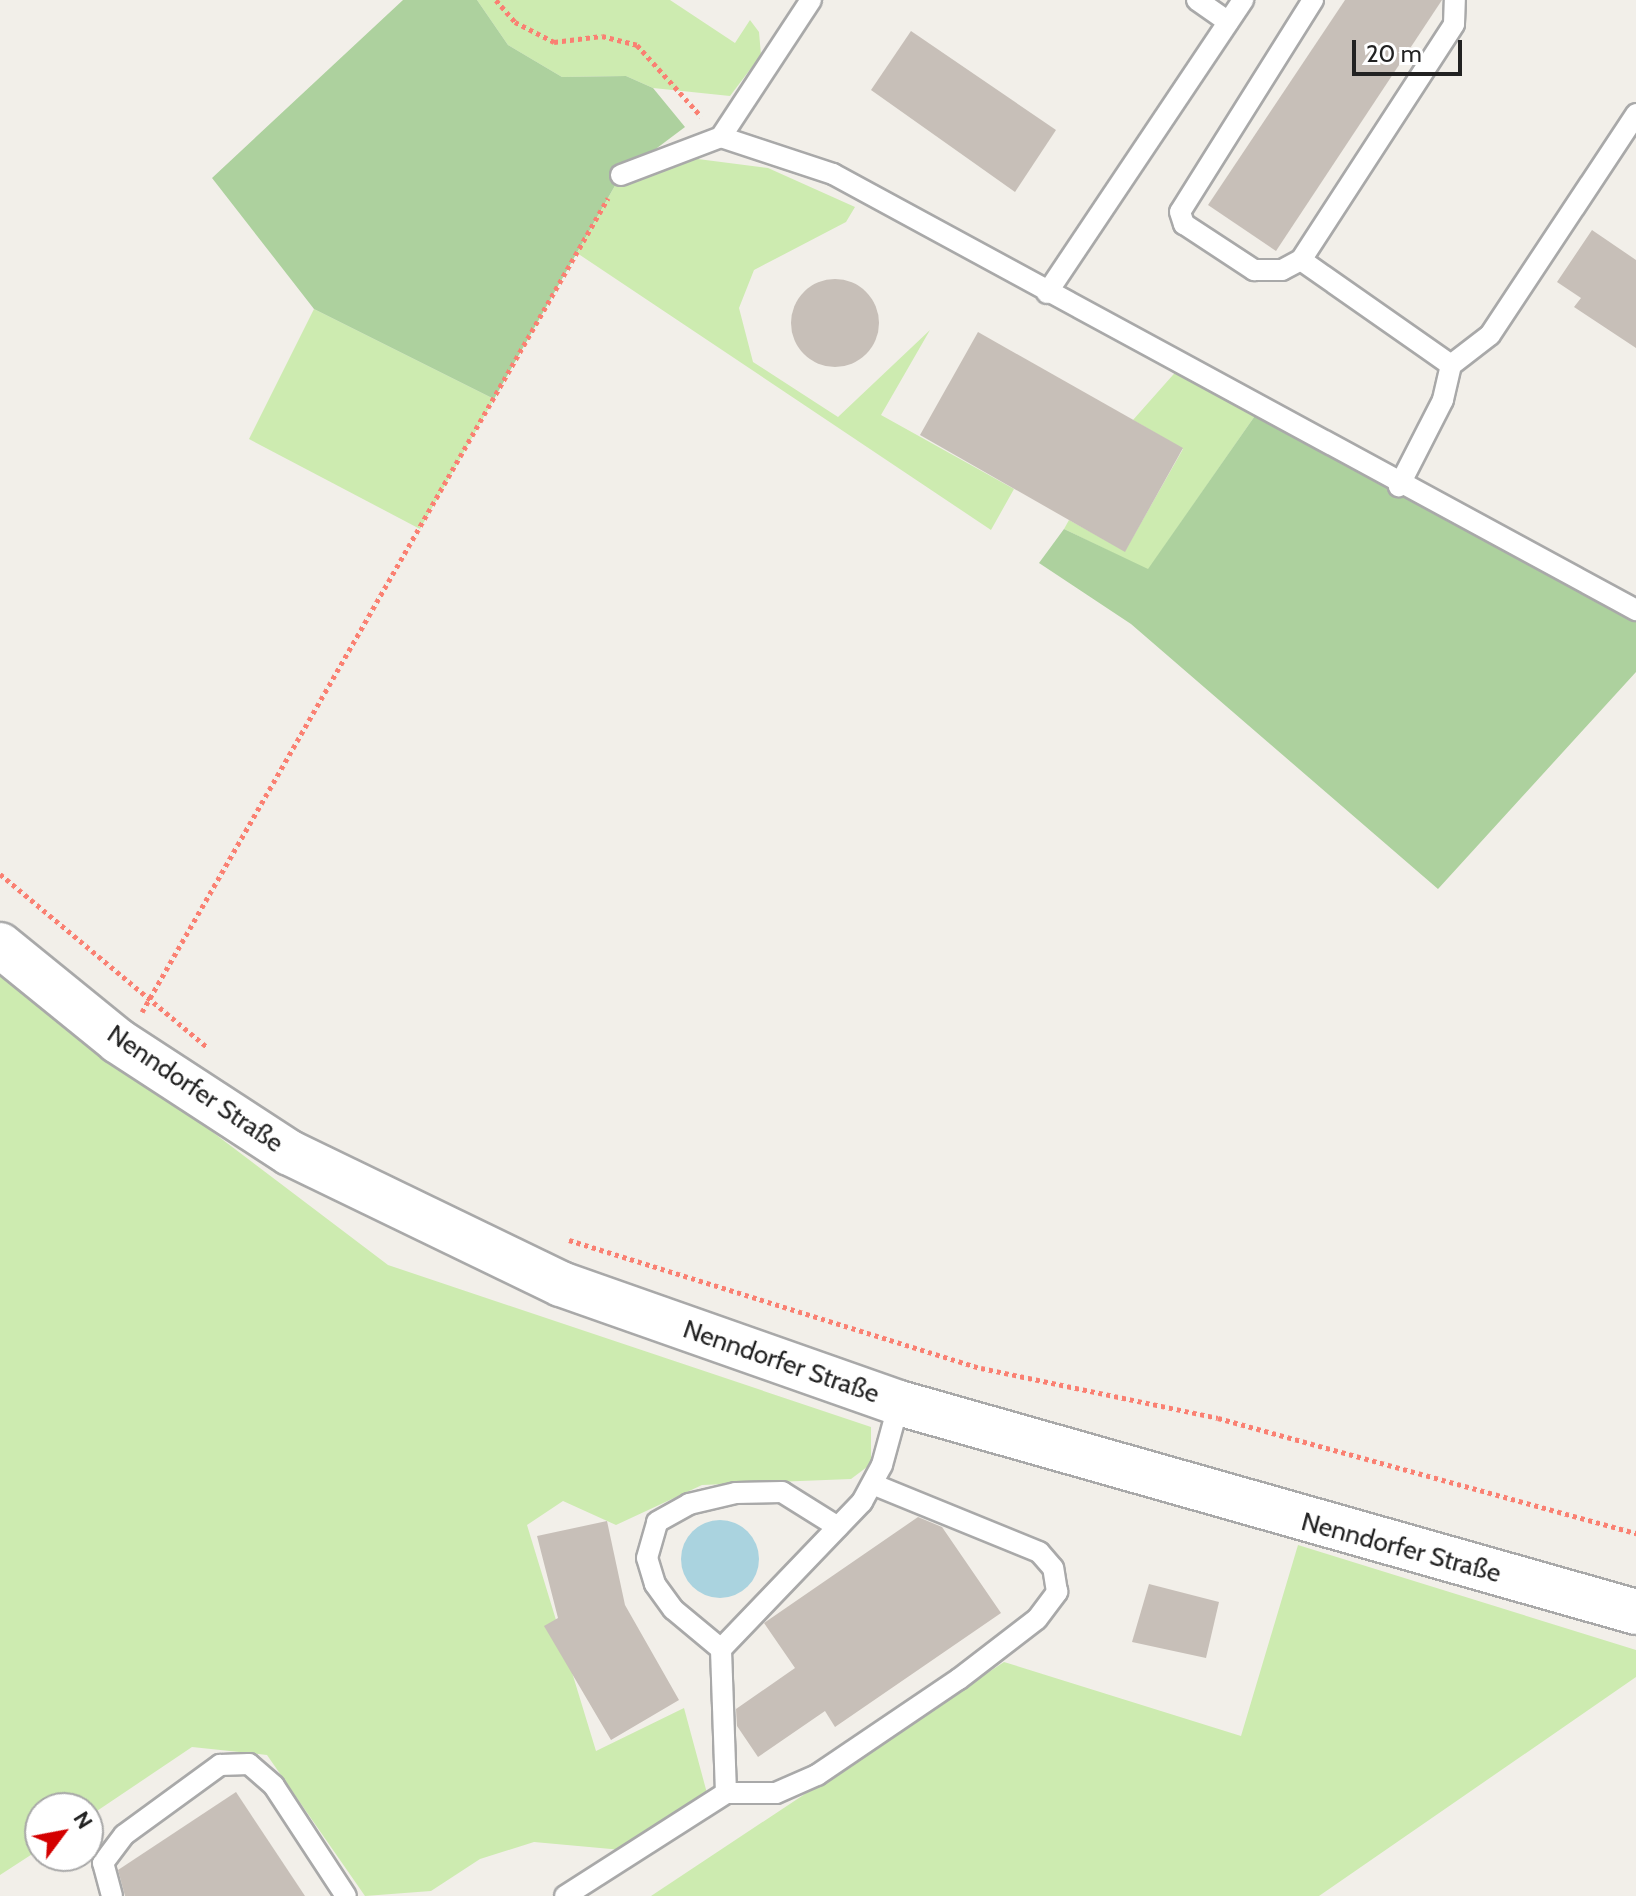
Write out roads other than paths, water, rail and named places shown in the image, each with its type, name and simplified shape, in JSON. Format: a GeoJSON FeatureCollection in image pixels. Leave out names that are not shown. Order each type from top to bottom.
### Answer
{"type":"FeatureCollection","features":[{"type":"Feature","properties":{"kind":"street","name":"Nenndorfer Straße"},"geometry":{"type":"LineString","coordinates":[[0,945],[118,1041],[290,1153],[561,1284],[899,1403],[1636,1612]]}},
{"type":"Feature","properties":{"kind":"lane"},"geometry":{"type":"LineString","coordinates":[[621,175],[721,137],[811,0]]}},
{"type":"Feature","properties":{"kind":"lane"},"geometry":{"type":"LineString","coordinates":[[1197,0],[1228,22]]}},
{"type":"Feature","properties":{"kind":"lane"},"geometry":{"type":"LineString","coordinates":[[1047,293],[1243,0]]}},
{"type":"Feature","properties":{"kind":"lane"},"geometry":{"type":"LineString","coordinates":[[1313,0],[1180,212],[1184,224],[1254,270],[1282,270],[1301,260],[1454,24],[1455,0]]}},
{"type":"Feature","properties":{"kind":"lane"},"geometry":{"type":"LineString","coordinates":[[1399,486],[1443,400],[1451,365],[1490,335],[1636,114]]}},
{"type":"Feature","properties":{"kind":"lane"},"geometry":{"type":"LineString","coordinates":[[721,137],[833,174],[1399,486],[1636,610]]}},
{"type":"Feature","properties":{"kind":"lane"},"geometry":{"type":"LineString","coordinates":[[1301,260],[1451,365]]}},
{"type":"Feature","properties":{"kind":"lane"},"geometry":{"type":"LineString","coordinates":[[726,1793],[721,1649],[838,1527],[872,1484],[899,1403]]}},
{"type":"Feature","properties":{"kind":"lane"},"geometry":{"type":"LineString","coordinates":[[565,1896],[726,1793],[776,1793],[817,1775],[959,1679],[1037,1619],[1057,1592],[1053,1568],[1039,1552],[872,1484]]}},
{"type":"Feature","properties":{"kind":"lane"},"geometry":{"type":"LineString","coordinates":[[721,1649],[673,1609],[655,1584],[647,1558],[657,1522],[689,1504],[736,1493],[782,1492],[838,1527]]}},
{"type":"Feature","properties":{"kind":"lane"},"geometry":{"type":"LineString","coordinates":[[112,1896],[103,1863],[124,1835],[220,1765],[249,1764],[274,1786],[346,1896]]}},
{"type":"Feature","properties":{"kind":"water"},"geometry":{"type":"Polygon","coordinates":[[[712,1520],[728,1520],[742,1526],[753,1537],[759,1559],[753,1581],[742,1592],[728,1598],[712,1598],[698,1592],[687,1581],[681,1567],[681,1551],[687,1537],[698,1526],[712,1520]]]}}]}
